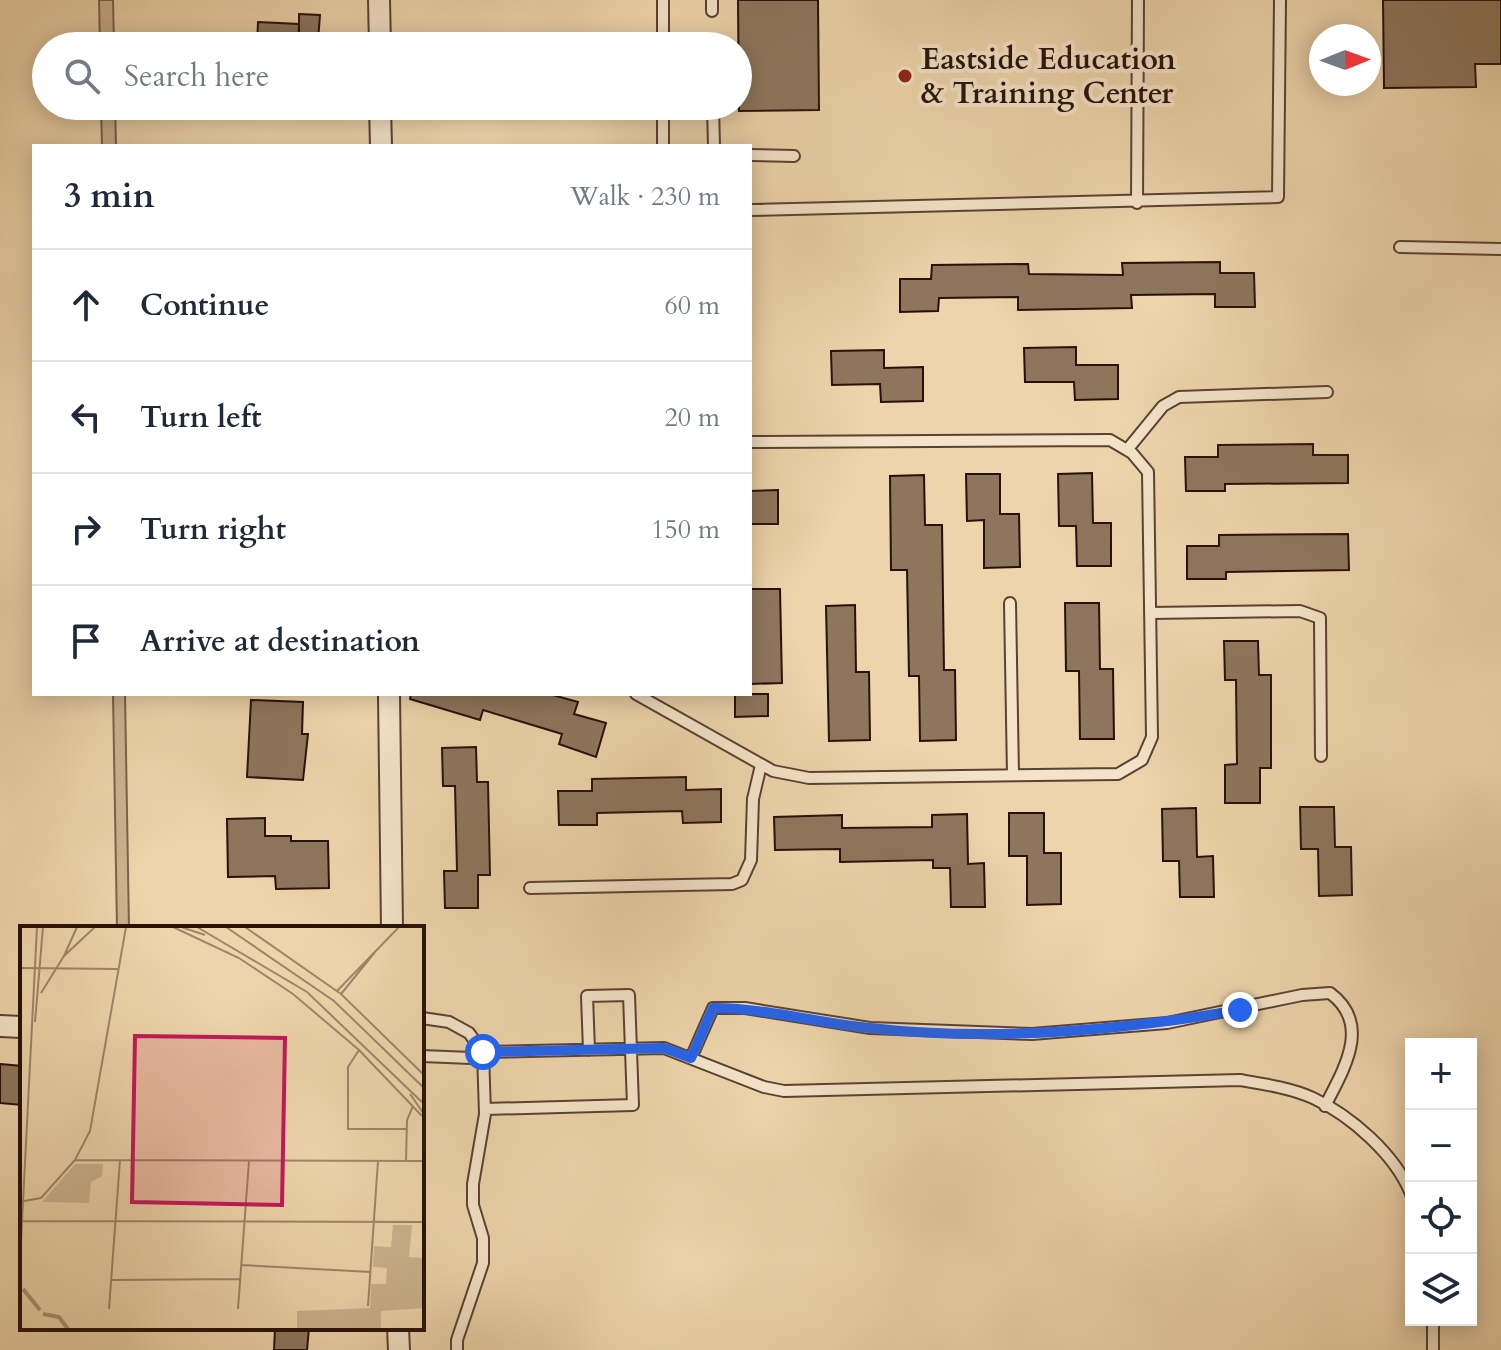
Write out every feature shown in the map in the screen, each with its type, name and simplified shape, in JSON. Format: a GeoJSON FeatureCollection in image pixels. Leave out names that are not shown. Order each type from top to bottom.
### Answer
{"type":"FeatureCollection","features":[{"type":"Feature","properties":{"kind":"street"},"geometry":{"type":"LineString","coordinates":[[379,0],[380,32]]}},
{"type":"Feature","properties":{"kind":"street"},"geometry":{"type":"LineString","coordinates":[[380,120],[381,144]]}},
{"type":"Feature","properties":{"kind":"street"},"geometry":{"type":"LineString","coordinates":[[389,696],[392,926]]}},
{"type":"Feature","properties":{"kind":"street"},"geometry":{"type":"LineString","coordinates":[[0,1026],[20,1027]]}},
{"type":"Feature","properties":{"kind":"street"},"geometry":{"type":"LineString","coordinates":[[398,1330],[399,1350]]}},
{"type":"Feature","properties":{"kind":"lane"},"geometry":{"type":"LineString","coordinates":[[663,0],[663,32]]}},
{"type":"Feature","properties":{"kind":"lane"},"geometry":{"type":"LineString","coordinates":[[1137,203],[1138,0]]}},
{"type":"Feature","properties":{"kind":"lane"},"geometry":{"type":"LineString","coordinates":[[752,210],[1137,203],[1278,197],[1280,0]]}},
{"type":"Feature","properties":{"kind":"lane"},"geometry":{"type":"LineString","coordinates":[[663,120],[663,144]]}},
{"type":"Feature","properties":{"kind":"lane"},"geometry":{"type":"LineString","coordinates":[[713,120],[714,144]]}},
{"type":"Feature","properties":{"kind":"lane"},"geometry":{"type":"LineString","coordinates":[[752,155],[794,156]]}},
{"type":"Feature","properties":{"kind":"lane"},"geometry":{"type":"LineString","coordinates":[[1400,247],[1501,249]]}},
{"type":"Feature","properties":{"kind":"lane"},"geometry":{"type":"LineString","coordinates":[[1127,450],[1163,406],[1179,397],[1327,392]]}},
{"type":"Feature","properties":{"kind":"lane"},"geometry":{"type":"LineString","coordinates":[[651,698],[761,765],[773,771],[809,778],[1118,774],[1142,760],[1152,737],[1148,472],[1127,450],[1110,440],[752,442]]}},
{"type":"Feature","properties":{"kind":"lane"},"geometry":{"type":"LineString","coordinates":[[1010,603],[1013,775]]}},
{"type":"Feature","properties":{"kind":"lane"},"geometry":{"type":"LineString","coordinates":[[1150,613],[1300,611],[1320,618],[1321,756]]}},
{"type":"Feature","properties":{"kind":"lane"},"geometry":{"type":"LineString","coordinates":[[530,888],[732,884],[742,880],[751,860],[753,799],[761,765]]}},
{"type":"Feature","properties":{"kind":"lane"},"geometry":{"type":"LineString","coordinates":[[691,1058],[713,1008],[745,1008],[870,1028],[1032,1034],[1167,1023],[1302,995],[1330,993],[1346,1005],[1353,1029],[1347,1061],[1325,1106]]}},
{"type":"Feature","properties":{"kind":"lane"},"geometry":{"type":"LineString","coordinates":[[485,1109],[633,1105],[629,995],[587,996],[589,1050]]}},
{"type":"Feature","properties":{"kind":"lane"},"geometry":{"type":"LineString","coordinates":[[424,1018],[449,1022],[469,1033],[483,1052],[485,1109],[473,1184],[473,1205],[483,1238],[483,1263],[457,1340],[457,1350]]}},
{"type":"Feature","properties":{"kind":"lane"},"geometry":{"type":"LineString","coordinates":[[424,1056],[471,1058],[483,1052],[664,1048],[784,1091],[1240,1080],[1278,1087],[1325,1106],[1353,1123],[1385,1155],[1405,1185]]}},
{"type":"Feature","properties":{"kind":"lane"},"geometry":{"type":"LineString","coordinates":[[1433,1326],[1433,1350]]}},
{"type":"Feature","properties":{"kind":"shaded area"},"geometry":{"type":"Polygon","coordinates":[[[99,0],[113,0],[114,32],[100,32],[99,0]]]}},
{"type":"Feature","properties":{"kind":"shaded area"},"geometry":{"type":"Polygon","coordinates":[[[101,120],[115,120],[116,144],[102,144],[101,120]]]}},
{"type":"Feature","properties":{"kind":"shaded area"},"geometry":{"type":"Polygon","coordinates":[[[113,696],[125,696],[129,926],[117,926],[113,696]]]}},
{"type":"Feature","properties":{"kind":"building"},"geometry":{"type":"Polygon","coordinates":[[[738,0],[818,0],[819,110],[752,111],[752,32],[738,32],[738,0]]]}},
{"type":"Feature","properties":{"kind":"building"},"geometry":{"type":"Polygon","coordinates":[[[1383,0],[1501,0],[1501,64],[1475,64],[1476,87],[1384,88],[1383,0]]]}},
{"type":"Feature","properties":{"kind":"building"},"geometry":{"type":"Polygon","coordinates":[[[299,14],[320,15],[319,32],[299,32],[299,14]]]}},
{"type":"Feature","properties":{"kind":"building"},"geometry":{"type":"Polygon","coordinates":[[[258,22],[299,24],[299,32],[258,32],[258,22]]]}},
{"type":"Feature","properties":{"kind":"building"},"geometry":{"type":"Polygon","coordinates":[[[1220,262],[1220,273],[1254,273],[1255,307],[1215,307],[1215,294],[1131,295],[1132,308],[1018,310],[1018,297],[939,298],[938,311],[900,312],[900,279],[931,279],[932,265],[1028,264],[1029,274],[1123,275],[1122,263],[1220,262]]]}},
{"type":"Feature","properties":{"kind":"building"},"geometry":{"type":"Polygon","coordinates":[[[1076,347],[1076,365],[1118,365],[1118,399],[1075,400],[1074,382],[1025,382],[1024,348],[1076,347]]]}},
{"type":"Feature","properties":{"kind":"building"},"geometry":{"type":"Polygon","coordinates":[[[884,350],[884,368],[923,367],[923,401],[881,402],[880,384],[832,385],[831,351],[884,350]]]}},
{"type":"Feature","properties":{"kind":"building"},"geometry":{"type":"Polygon","coordinates":[[[1313,444],[1313,455],[1348,455],[1348,483],[1225,484],[1225,491],[1186,491],[1185,457],[1218,457],[1218,445],[1313,444]]]}},
{"type":"Feature","properties":{"kind":"building"},"geometry":{"type":"Polygon","coordinates":[[[1092,473],[1093,523],[1111,523],[1111,566],[1077,566],[1076,526],[1059,526],[1058,474],[1092,473]]]}},
{"type":"Feature","properties":{"kind":"building"},"geometry":{"type":"Polygon","coordinates":[[[966,474],[1000,474],[1000,514],[1019,514],[1020,567],[984,568],[984,520],[967,521],[966,474]]]}},
{"type":"Feature","properties":{"kind":"building"},"geometry":{"type":"Polygon","coordinates":[[[924,475],[925,525],[942,525],[944,670],[955,670],[956,740],[920,741],[919,676],[909,676],[907,570],[891,570],[890,476],[924,475]]]}},
{"type":"Feature","properties":{"kind":"building"},"geometry":{"type":"Polygon","coordinates":[[[778,490],[778,524],[752,524],[752,491],[778,490]]]}},
{"type":"Feature","properties":{"kind":"building"},"geometry":{"type":"Polygon","coordinates":[[[1348,534],[1349,570],[1226,572],[1226,579],[1187,579],[1187,546],[1219,546],[1219,535],[1348,534]]]}},
{"type":"Feature","properties":{"kind":"building"},"geometry":{"type":"Polygon","coordinates":[[[752,589],[780,589],[782,683],[752,684],[752,589]]]}},
{"type":"Feature","properties":{"kind":"building"},"geometry":{"type":"Polygon","coordinates":[[[1065,603],[1099,603],[1100,669],[1113,669],[1114,739],[1080,739],[1079,671],[1066,671],[1065,603]]]}},
{"type":"Feature","properties":{"kind":"building"},"geometry":{"type":"Polygon","coordinates":[[[855,605],[856,672],[869,672],[870,740],[829,741],[826,606],[855,605]]]}},
{"type":"Feature","properties":{"kind":"building"},"geometry":{"type":"Polygon","coordinates":[[[1224,641],[1258,641],[1259,675],[1271,675],[1271,768],[1260,768],[1260,803],[1225,803],[1225,765],[1237,764],[1236,680],[1225,680],[1224,641]]]}},
{"type":"Feature","properties":{"kind":"building"},"geometry":{"type":"Polygon","coordinates":[[[768,694],[768,716],[735,717],[735,696],[768,694]]]}},
{"type":"Feature","properties":{"kind":"building"},"geometry":{"type":"Polygon","coordinates":[[[411,696],[556,696],[578,702],[574,714],[606,723],[596,757],[559,744],[562,734],[483,710],[480,720],[410,699],[411,696]]]}},
{"type":"Feature","properties":{"kind":"building"},"geometry":{"type":"Polygon","coordinates":[[[251,700],[303,702],[302,734],[308,734],[303,780],[247,777],[251,700]]]}},
{"type":"Feature","properties":{"kind":"building"},"geometry":{"type":"Polygon","coordinates":[[[476,747],[477,782],[488,782],[490,875],[478,875],[478,908],[445,908],[444,871],[457,871],[455,786],[443,786],[442,748],[476,747]]]}},
{"type":"Feature","properties":{"kind":"building"},"geometry":{"type":"Polygon","coordinates":[[[686,777],[686,790],[721,789],[721,822],[683,823],[682,811],[597,813],[597,825],[559,825],[558,791],[592,791],[592,779],[686,777]]]}},
{"type":"Feature","properties":{"kind":"building"},"geometry":{"type":"Polygon","coordinates":[[[1300,807],[1334,807],[1335,847],[1351,847],[1352,895],[1319,896],[1318,849],[1301,849],[1300,807]]]}},
{"type":"Feature","properties":{"kind":"building"},"geometry":{"type":"Polygon","coordinates":[[[1196,808],[1197,857],[1213,856],[1214,897],[1180,897],[1179,861],[1163,861],[1162,809],[1196,808]]]}},
{"type":"Feature","properties":{"kind":"building"},"geometry":{"type":"Polygon","coordinates":[[[1009,813],[1044,813],[1044,853],[1061,853],[1061,904],[1027,905],[1027,856],[1009,856],[1009,813]]]}},
{"type":"Feature","properties":{"kind":"building"},"geometry":{"type":"Polygon","coordinates":[[[967,814],[968,864],[984,863],[985,907],[951,907],[950,868],[933,868],[933,860],[840,862],[840,849],[775,850],[774,817],[842,815],[842,828],[932,827],[932,815],[967,814]]]}},
{"type":"Feature","properties":{"kind":"building"},"geometry":{"type":"Polygon","coordinates":[[[265,818],[265,836],[291,836],[291,841],[328,841],[329,888],[276,889],[275,876],[228,877],[227,819],[265,818]]]}},
{"type":"Feature","properties":{"kind":"building"},"geometry":{"type":"Polygon","coordinates":[[[0,1064],[20,1066],[20,1105],[0,1103],[0,1064]]]}},
{"type":"Feature","properties":{"kind":"building"},"geometry":{"type":"Polygon","coordinates":[[[275,1330],[309,1330],[307,1350],[274,1350],[275,1330]]]}},
{"type":"Feature","properties":{"kind":"place","name":"Eastside Education & Training Center"},"geometry":{"type":"Point","coordinates":[905,76]}},
{"type":"Feature","properties":{"kind":"route"},"geometry":{"type":"LineString","coordinates":[[483,1052],[664,1048],[691,1058],[713,1008],[745,1008],[870,1028],[1032,1034],[1167,1023],[1240,1010]]}}]}
